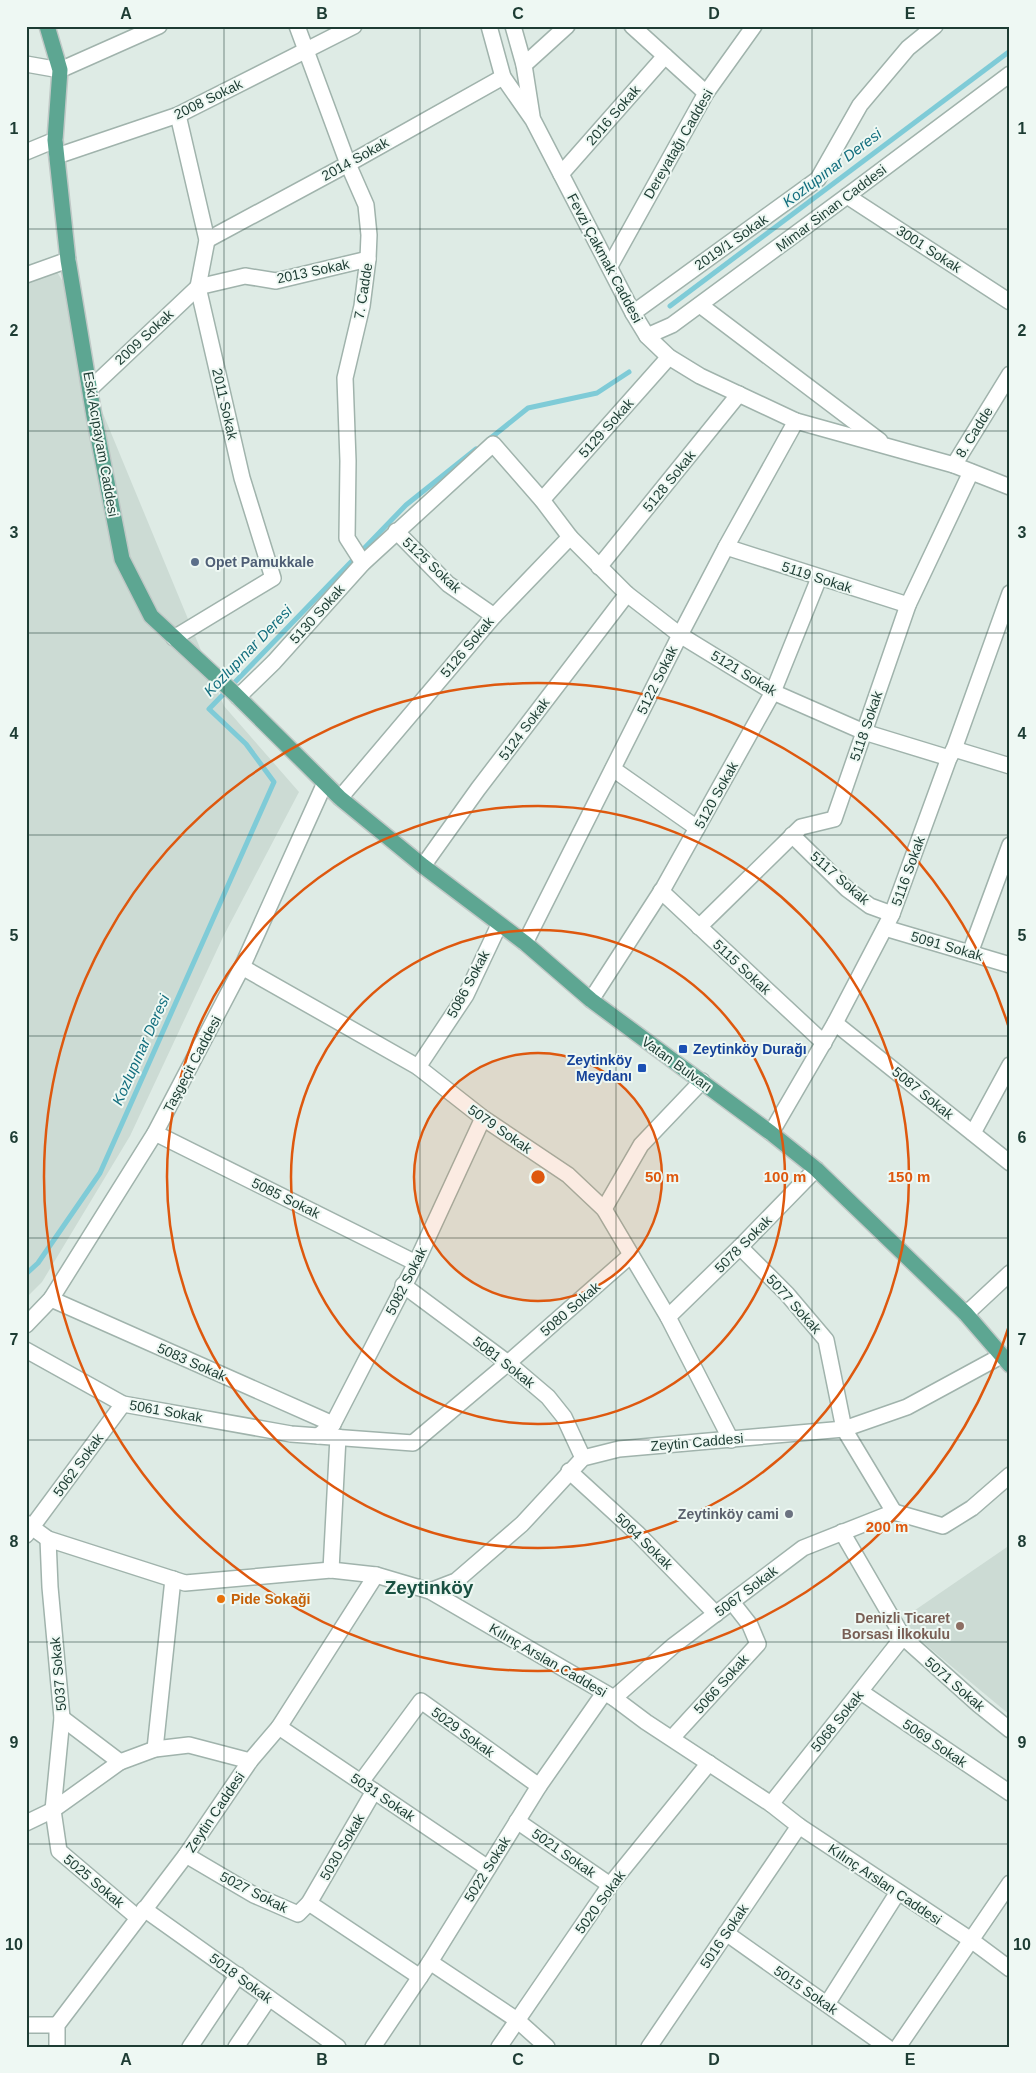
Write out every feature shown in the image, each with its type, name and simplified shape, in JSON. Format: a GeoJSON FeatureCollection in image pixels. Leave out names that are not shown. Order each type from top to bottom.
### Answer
{"type":"FeatureCollection","features":[{"type":"Feature","properties":{"kind":"main road","name":"Eski Acıpayam Caddesi"},"geometry":{"type":"LineString","coordinates":[[47,26],[60,70],[55,140],[68,260],[91,388],[94,416],[122,559],[151,616],[219,679],[324,785]]}},
{"type":"Feature","properties":{"kind":"main road","name":"Vatan Bulvarı"},"geometry":{"type":"LineString","coordinates":[[324,785],[423,866],[525,943],[591,1000],[702,1081],[816,1169],[966,1314],[1005,1361]]}},
{"type":"Feature","properties":{"kind":"street"},"geometry":{"type":"LineString","coordinates":[[26,64],[60,70],[159,26]]}},
{"type":"Feature","properties":{"kind":"street","name":"7. Cadde"},"geometry":{"type":"LineString","coordinates":[[297,26],[348,164],[366,204],[370,235],[362,306],[345,378],[348,461],[347,538],[361,560]]}},
{"type":"Feature","properties":{"kind":"street","name":"2008 Sokak"},"geometry":{"type":"LineString","coordinates":[[57,156],[178,115],[354,26]]}},
{"type":"Feature","properties":{"kind":"street"},"geometry":{"type":"LineString","coordinates":[[489,26],[503,77],[533,120]]}},
{"type":"Feature","properties":{"kind":"street"},"geometry":{"type":"LineString","coordinates":[[513,26],[524,65],[533,120]]}},
{"type":"Feature","properties":{"kind":"street"},"geometry":{"type":"LineString","coordinates":[[524,65],[567,26]]}},
{"type":"Feature","properties":{"kind":"street"},"geometry":{"type":"LineString","coordinates":[[632,26],[706,94]]}},
{"type":"Feature","properties":{"kind":"street","name":"Dereyatağı Caddesi"},"geometry":{"type":"LineString","coordinates":[[610,266],[706,94],[754,26]]}},
{"type":"Feature","properties":{"kind":"street","name":"2019/1 Sokak"},"geometry":{"type":"LineString","coordinates":[[632,313],[818,179],[860,105],[908,48],[935,26]]}},
{"type":"Feature","properties":{"kind":"street","name":"2016 Sokak"},"geometry":{"type":"LineString","coordinates":[[561,174],[665,56]]}},
{"type":"Feature","properties":{"kind":"street","name":"Mimar Sinan Caddesi"},"geometry":{"type":"LineString","coordinates":[[647,336],[672,325],[1010,74]]}},
{"type":"Feature","properties":{"kind":"street","name":"2014 Sokak"},"geometry":{"type":"LineString","coordinates":[[207,240],[503,77]]}},
{"type":"Feature","properties":{"kind":"street","name":"2011 Sokak"},"geometry":{"type":"LineString","coordinates":[[174,638],[272,578],[242,478],[198,287],[207,240],[178,115]]}},
{"type":"Feature","properties":{"kind":"street","name":"Fevzi Çakmak Caddesi"},"geometry":{"type":"LineString","coordinates":[[533,120],[610,266],[632,313],[647,336],[669,357],[700,376],[796,421],[954,465],[1010,486]]}},
{"type":"Feature","properties":{"kind":"street"},"geometry":{"type":"LineString","coordinates":[[26,152],[55,140]]}},
{"type":"Feature","properties":{"kind":"street","name":"3001 Sokak"},"geometry":{"type":"LineString","coordinates":[[848,196],[1010,302]]}},
{"type":"Feature","properties":{"kind":"street","name":"2013 Sokak"},"geometry":{"type":"LineString","coordinates":[[198,287],[245,276],[276,281],[368,259]]}},
{"type":"Feature","properties":{"kind":"street"},"geometry":{"type":"LineString","coordinates":[[26,276],[68,260]]}},
{"type":"Feature","properties":{"kind":"street","name":"2009 Sokak"},"geometry":{"type":"LineString","coordinates":[[91,388],[198,287]]}},
{"type":"Feature","properties":{"kind":"street"},"geometry":{"type":"LineString","coordinates":[[700,304],[888,447]]}},
{"type":"Feature","properties":{"kind":"street","name":"5129 Sokak"},"geometry":{"type":"LineString","coordinates":[[542,500],[669,357]]}},
{"type":"Feature","properties":{"kind":"street","name":"8. Cadde"},"geometry":{"type":"LineString","coordinates":[[954,465],[1010,374]]}},
{"type":"Feature","properties":{"kind":"street","name":"5128 Sokak"},"geometry":{"type":"LineString","coordinates":[[599,567],[739,394]]}},
{"type":"Feature","properties":{"kind":"street","name":"5122 Sokak"},"geometry":{"type":"LineString","coordinates":[[525,943],[726,546],[796,421]]}},
{"type":"Feature","properties":{"kind":"street","name":"5130 Sokak"},"geometry":{"type":"LineString","coordinates":[[236,696],[274,662],[361,560],[493,444],[542,500]]}},
{"type":"Feature","properties":{"kind":"street","name":"5118 Sokak"},"geometry":{"type":"LineString","coordinates":[[699,927],[801,826],[834,819],[908,605],[971,472]]}},
{"type":"Feature","properties":{"kind":"street"},"geometry":{"type":"LineString","coordinates":[[542,500],[570,537]]}},
{"type":"Feature","properties":{"kind":"street","name":"5125 Sokak"},"geometry":{"type":"LineString","coordinates":[[396,531],[448,584],[494,616]]}},
{"type":"Feature","properties":{"kind":"street","name":"5121 Sokak"},"geometry":{"type":"LineString","coordinates":[[570,537],[627,594],[680,635],[774,692],[864,732],[1010,766]]}},
{"type":"Feature","properties":{"kind":"street","name":"5126 Sokak"},"geometry":{"type":"LineString","coordinates":[[340,798],[494,616],[570,537]]}},
{"type":"Feature","properties":{"kind":"street","name":"5119 Sokak"},"geometry":{"type":"LineString","coordinates":[[726,546],[819,578],[908,605]]}},
{"type":"Feature","properties":{"kind":"street","name":"5120 Sokak"},"geometry":{"type":"LineString","coordinates":[[591,1000],[661,892],[774,692],[819,578]]}},
{"type":"Feature","properties":{"kind":"street","name":"5116 Sokak"},"geometry":{"type":"LineString","coordinates":[[771,1133],[836,1023],[892,914],[1010,593]]}},
{"type":"Feature","properties":{"kind":"street","name":"5124 Sokak"},"geometry":{"type":"LineString","coordinates":[[423,866],[478,789],[627,594]]}},
{"type":"Feature","properties":{"kind":"street"},"geometry":{"type":"LineString","coordinates":[[613,769],[697,828]]}},
{"type":"Feature","properties":{"kind":"street","name":"Taşgeçit Caddesi"},"geometry":{"type":"LineString","coordinates":[[26,1325],[51,1299],[155,1134],[242,967],[324,785]]}},
{"type":"Feature","properties":{"kind":"street","name":"5117 Sokak"},"geometry":{"type":"LineString","coordinates":[[792,835],[847,889],[870,906],[892,914]]}},
{"type":"Feature","properties":{"kind":"street"},"geometry":{"type":"LineString","coordinates":[[970,953],[1010,845]]}},
{"type":"Feature","properties":{"kind":"street","name":"5115 Sokak"},"geometry":{"type":"LineString","coordinates":[[661,892],[824,1043]]}},
{"type":"Feature","properties":{"kind":"street","name":"5086 Sokak"},"geometry":{"type":"LineString","coordinates":[[418,1067],[466,995],[499,924]]}},
{"type":"Feature","properties":{"kind":"street","name":"5091 Sokak"},"geometry":{"type":"LineString","coordinates":[[885,928],[1010,965]]}},
{"type":"Feature","properties":{"kind":"street","name":"5079 Sokak"},"geometry":{"type":"LineString","coordinates":[[242,967],[418,1067],[483,1118],[568,1175],[604,1209],[668,1317],[731,1440]]}},
{"type":"Feature","properties":{"kind":"street","name":"5087 Sokak"},"geometry":{"type":"LineString","coordinates":[[836,1023],[1010,1163]]}},
{"type":"Feature","properties":{"kind":"street"},"geometry":{"type":"LineString","coordinates":[[973,1133],[1010,1065]]}},
{"type":"Feature","properties":{"kind":"street"},"geometry":{"type":"LineString","coordinates":[[604,1209],[641,1145],[702,1081]]}},
{"type":"Feature","properties":{"kind":"street","name":"5082 Sokak"},"geometry":{"type":"LineString","coordinates":[[318,1436],[336,1431],[483,1118]]}},
{"type":"Feature","properties":{"kind":"street","name":"5085 Sokak"},"geometry":{"type":"LineString","coordinates":[[155,1134],[416,1263]]}},
{"type":"Feature","properties":{"kind":"street","name":"5078 Sokak"},"geometry":{"type":"LineString","coordinates":[[668,1317],[816,1169]]}},
{"type":"Feature","properties":{"kind":"street","name":"5077 Sokak"},"geometry":{"type":"LineString","coordinates":[[740,1247],[787,1294],[826,1340],[844,1429],[894,1512]]}},
{"type":"Feature","properties":{"kind":"street","name":"5080 Sokak"},"geometry":{"type":"LineString","coordinates":[[508,1363],[632,1255]]}},
{"type":"Feature","properties":{"kind":"street"},"geometry":{"type":"LineString","coordinates":[[966,1314],[1010,1272]]}},
{"type":"Feature","properties":{"kind":"street","name":"5081 Sokak"},"geometry":{"type":"LineString","coordinates":[[403,1285],[508,1363],[548,1397],[564,1417],[583,1458]]}},
{"type":"Feature","properties":{"kind":"street","name":"5083 Sokak"},"geometry":{"type":"LineString","coordinates":[[51,1299],[336,1431]]}},
{"type":"Feature","properties":{"kind":"street","name":"5061 Sokak"},"geometry":{"type":"LineString","coordinates":[[26,1350],[123,1404],[291,1434],[318,1436]]}},
{"type":"Feature","properties":{"kind":"street","name":"Zeytin Caddesi"},"geometry":{"type":"LineString","coordinates":[[430,1591],[456,1581],[522,1524],[583,1458],[619,1449],[844,1429],[907,1407],[1005,1361]]}},
{"type":"Feature","properties":{"kind":"street"},"geometry":{"type":"LineString","coordinates":[[331,1570],[336,1431],[413,1442],[508,1363]]}},
{"type":"Feature","properties":{"kind":"street","name":"5062 Sokak"},"geometry":{"type":"LineString","coordinates":[[29,1528],[123,1404]]}},
{"type":"Feature","properties":{"kind":"street","name":"5064 Sokak"},"geometry":{"type":"LineString","coordinates":[[569,1471],[638,1534],[716,1614]]}},
{"type":"Feature","properties":{"kind":"street"},"geometry":{"type":"LineString","coordinates":[[894,1512],[943,1526],[972,1508],[1010,1475]]}},
{"type":"Feature","properties":{"kind":"street","name":"5067 Sokak"},"geometry":{"type":"LineString","coordinates":[[609,1695],[803,1548],[894,1512]]}},
{"type":"Feature","properties":{"kind":"street","name":"Kılınç Arslan Caddesi"},"geometry":{"type":"LineString","coordinates":[[29,1528],[48,1539],[185,1583],[331,1570],[376,1575],[430,1591],[609,1695],[1010,1969]]}},
{"type":"Feature","properties":{"kind":"street","name":"5071 Sokak"},"geometry":{"type":"LineString","coordinates":[[842,1532],[902,1637],[1010,1730]]}},
{"type":"Feature","properties":{"kind":"street","name":"5037 Sokak"},"geometry":{"type":"LineString","coordinates":[[48,1539],[50,1587],[62,1718],[53,1810]]}},
{"type":"Feature","properties":{"kind":"street","name":"Zeytin Caddesi"},"geometry":{"type":"LineString","coordinates":[[57,2024],[186,1854],[250,1760],[279,1727],[376,1575]]}},
{"type":"Feature","properties":{"kind":"street"},"geometry":{"type":"LineString","coordinates":[[155,1749],[173,1579]]}},
{"type":"Feature","properties":{"kind":"street","name":"5066 Sokak"},"geometry":{"type":"LineString","coordinates":[[672,1738],[758,1644],[750,1625],[732,1602]]}},
{"type":"Feature","properties":{"kind":"street","name":"5068 Sokak"},"geometry":{"type":"LineString","coordinates":[[771,1804],[861,1692],[902,1637]]}},
{"type":"Feature","properties":{"kind":"street","name":"5069 Sokak"},"geometry":{"type":"LineString","coordinates":[[861,1692],[1010,1793]]}},
{"type":"Feature","properties":{"kind":"street","name":"5022 Sokak"},"geometry":{"type":"LineString","coordinates":[[373,2047],[430,1962],[539,1786],[609,1695]]}},
{"type":"Feature","properties":{"kind":"street","name":"5029 Sokak"},"geometry":{"type":"LineString","coordinates":[[361,1782],[421,1701],[539,1786]]}},
{"type":"Feature","properties":{"kind":"street"},"geometry":{"type":"LineString","coordinates":[[62,1718],[120,1762]]}},
{"type":"Feature","properties":{"kind":"street","name":"5031 Sokak"},"geometry":{"type":"LineString","coordinates":[[279,1727],[488,1868]]}},
{"type":"Feature","properties":{"kind":"street"},"geometry":{"type":"LineString","coordinates":[[26,1823],[53,1810],[120,1762],[155,1749],[189,1744],[250,1760]]}},
{"type":"Feature","properties":{"kind":"street","name":"5020 Sokak"},"geometry":{"type":"LineString","coordinates":[[499,2047],[610,1885],[709,1763]]}},
{"type":"Feature","properties":{"kind":"street","name":"5030 Sokak"},"geometry":{"type":"LineString","coordinates":[[309,1903],[374,1791]]}},
{"type":"Feature","properties":{"kind":"street","name":"5025 Sokak"},"geometry":{"type":"LineString","coordinates":[[53,1810],[59,1852],[141,1914]]}},
{"type":"Feature","properties":{"kind":"street","name":"5021 Sokak"},"geometry":{"type":"LineString","coordinates":[[517,1821],[610,1885]]}},
{"type":"Feature","properties":{"kind":"street","name":"5016 Sokak"},"geometry":{"type":"LineString","coordinates":[[650,2047],[799,1826]]}},
{"type":"Feature","properties":{"kind":"street","name":"5027 Sokak"},"geometry":{"type":"LineString","coordinates":[[186,1854],[254,1895],[298,1914],[309,1903],[420,1977]]}},
{"type":"Feature","properties":{"kind":"street"},"geometry":{"type":"LineString","coordinates":[[898,2047],[1010,1883]]}},
{"type":"Feature","properties":{"kind":"street"},"geometry":{"type":"LineString","coordinates":[[827,2004],[898,1892]]}},
{"type":"Feature","properties":{"kind":"street","name":"5018 Sokak"},"geometry":{"type":"LineString","coordinates":[[141,1914],[238,1975],[338,2047]]}},
{"type":"Feature","properties":{"kind":"street","name":"5015 Sokak"},"geometry":{"type":"LineString","coordinates":[[726,1933],[887,2047]]}},
{"type":"Feature","properties":{"kind":"street"},"geometry":{"type":"LineString","coordinates":[[430,1962],[517,2020],[547,2047]]}},
{"type":"Feature","properties":{"kind":"street"},"geometry":{"type":"LineString","coordinates":[[190,2047],[238,1975]]}},
{"type":"Feature","properties":{"kind":"street"},"geometry":{"type":"LineString","coordinates":[[236,2047],[269,1998]]}},
{"type":"Feature","properties":{"kind":"street"},"geometry":{"type":"LineString","coordinates":[[26,2025],[57,2024],[57,2047]]}},
{"type":"Feature","properties":{"kind":"shaded area"},"geometry":{"type":"Polygon","coordinates":[[[54,267],[76,303],[97,399],[224,706],[299,792],[223,937],[130,1136],[42,1282],[26,1298],[26,277],[54,267]]]}},
{"type":"Feature","properties":{"kind":"shaded area","name":"Denizli Ticaret Borsası İlkokulu"},"geometry":{"type":"Polygon","coordinates":[[[1010,1545],[1010,1715],[914,1635],[905,1617],[1010,1545]]]}},
{"type":"Feature","properties":{"kind":"waterway","name":"Kozlupınar Deresi"},"geometry":{"type":"LineString","coordinates":[[670,306],[1010,51]]}},
{"type":"Feature","properties":{"kind":"waterway","name":"Kozlupınar Deresi"},"geometry":{"type":"LineString","coordinates":[[487,441],[528,408],[597,393],[629,372]]}},
{"type":"Feature","properties":{"kind":"waterway","name":"Kozlupınar Deresi"},"geometry":{"type":"LineString","coordinates":[[26,1274],[38,1263],[100,1173],[274,782],[246,744],[209,709],[406,505],[476,449]]}},
{"type":"Feature","properties":{"kind":"place","name":"Opet Pamukkale"},"geometry":{"type":"Point","coordinates":[195,562]}},
{"type":"Feature","properties":{"kind":"place","name":"Zeytinköy Durağı"},"geometry":{"type":"Point","coordinates":[683,1049]}},
{"type":"Feature","properties":{"kind":"place","name":"Zeytinköy Meydanı"},"geometry":{"type":"Point","coordinates":[642,1068]}},
{"type":"Feature","properties":{"kind":"place","name":"Zeytinköy cami"},"geometry":{"type":"Point","coordinates":[789,1514]}},
{"type":"Feature","properties":{"kind":"place","name":"Pide Sokaği"},"geometry":{"type":"Point","coordinates":[221,1599]}},
{"type":"Feature","properties":{"kind":"place","name":"Denizli Ticaret Borsası İlkokulu"},"geometry":{"type":"Point","coordinates":[960,1626]}},
{"type":"Feature","properties":{"kind":"district","name":"Zeytinköy"},"geometry":{"type":"Point","coordinates":[429,1587]}}]}
